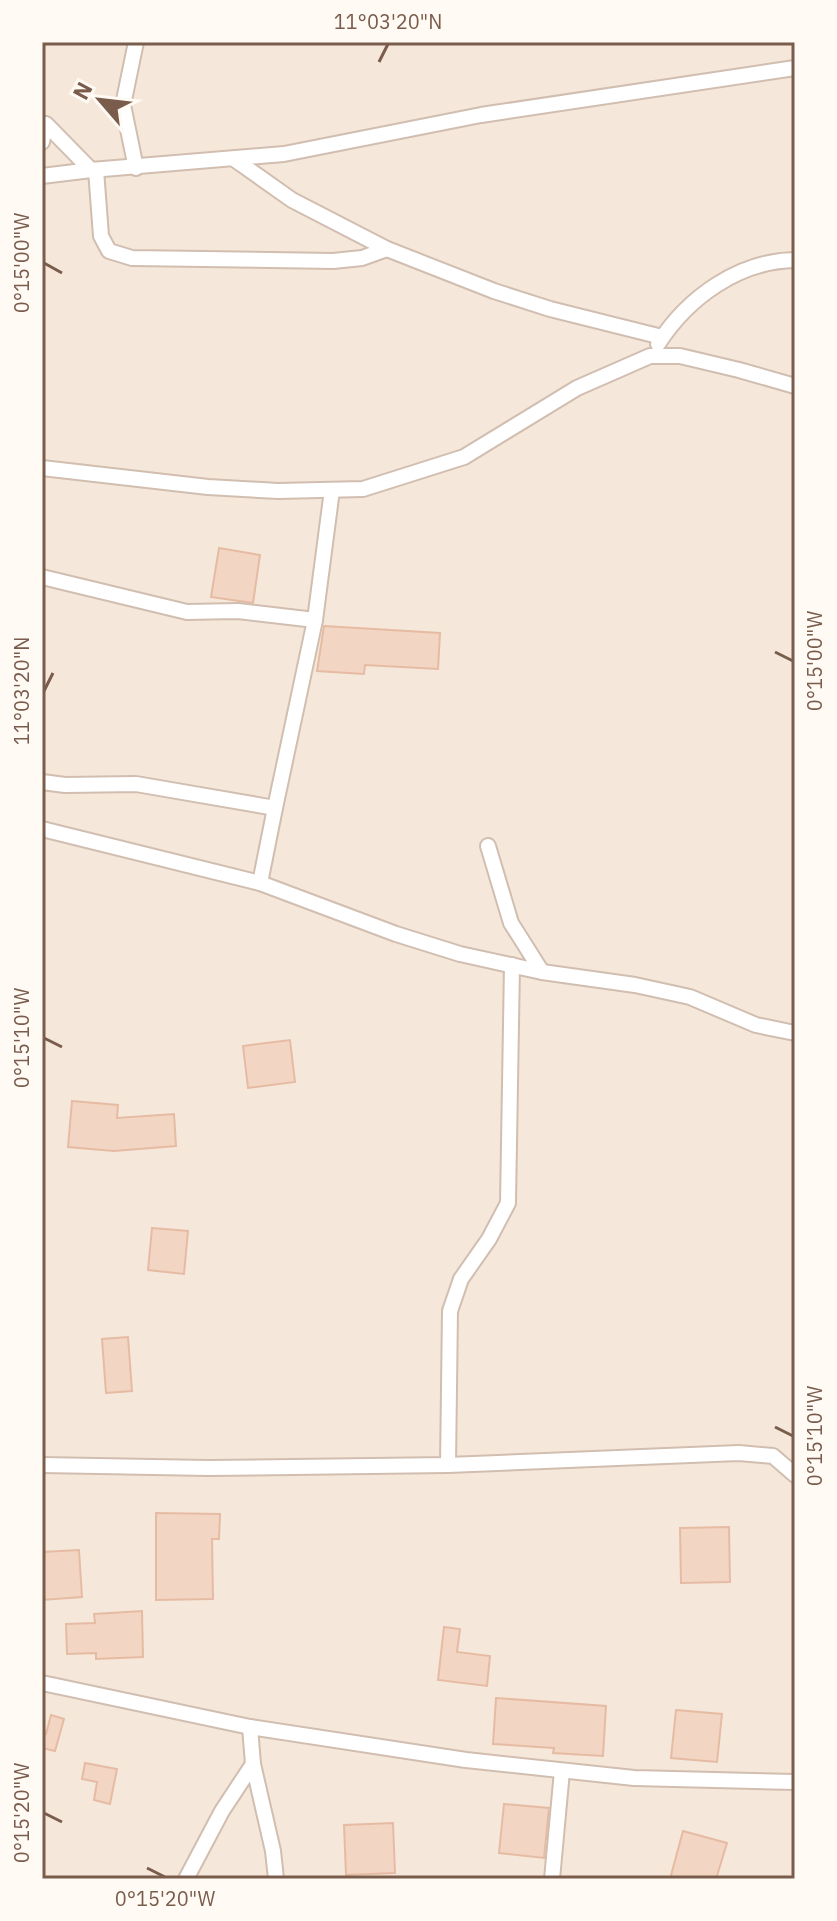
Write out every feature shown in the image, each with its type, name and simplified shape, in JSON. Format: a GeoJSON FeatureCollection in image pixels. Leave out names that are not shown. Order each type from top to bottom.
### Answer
{"type":"FeatureCollection","features":[{"type":"Feature","properties":{"kind":"street"},"geometry":{"type":"LineString","coordinates":[[136,42],[123,105],[136,168]]}},
{"type":"Feature","properties":{"kind":"street"},"geometry":{"type":"LineString","coordinates":[[42,176],[284,154],[481,115],[795,68]]}},
{"type":"Feature","properties":{"kind":"street"},"geometry":{"type":"LineString","coordinates":[[44,118],[93,170],[101,236],[109,251],[132,258],[333,261],[362,258],[387,249]]}},
{"type":"Feature","properties":{"kind":"street"},"geometry":{"type":"LineString","coordinates":[[42,142],[44,118]]}},
{"type":"Feature","properties":{"kind":"street"},"geometry":{"type":"LineString","coordinates":[[234,159],[292,200],[387,249],[494,291],[550,309],[662,337]]}},
{"type":"Feature","properties":{"kind":"street"},"geometry":{"type":"LineString","coordinates":[[650,356],[662,337],[713,287],[736,271],[779,260],[795,260]]}},
{"type":"Feature","properties":{"kind":"street"},"geometry":{"type":"LineString","coordinates":[[42,468],[208,487],[278,491],[363,489],[464,457],[577,388],[650,356],[680,356],[795,386]]}},
{"type":"Feature","properties":{"kind":"street"},"geometry":{"type":"LineString","coordinates":[[260,883],[315,620],[332,490]]}},
{"type":"Feature","properties":{"kind":"street"},"geometry":{"type":"LineString","coordinates":[[42,577],[187,612],[238,611],[315,620]]}},
{"type":"Feature","properties":{"kind":"street"},"geometry":{"type":"LineString","coordinates":[[42,782],[65,785],[136,784],[275,808]]}},
{"type":"Feature","properties":{"kind":"street"},"geometry":{"type":"LineString","coordinates":[[42,829],[260,883],[396,934],[460,954],[542,972],[635,985],[690,997],[756,1025],[795,1033]]}},
{"type":"Feature","properties":{"kind":"street"},"geometry":{"type":"LineString","coordinates":[[488,846],[511,923],[542,972]]}},
{"type":"Feature","properties":{"kind":"street"},"geometry":{"type":"LineString","coordinates":[[448,1465],[450,1311],[461,1279],[489,1239],[508,1203],[512,965]]}},
{"type":"Feature","properties":{"kind":"street"},"geometry":{"type":"LineString","coordinates":[[42,1465],[208,1468],[448,1465],[739,1453],[773,1456],[795,1475]]}},
{"type":"Feature","properties":{"kind":"street"},"geometry":{"type":"LineString","coordinates":[[42,1683],[250,1727],[466,1760],[634,1778],[795,1782]]}},
{"type":"Feature","properties":{"kind":"street"},"geometry":{"type":"LineString","coordinates":[[250,1727],[253,1764],[273,1851],[276,1879]]}},
{"type":"Feature","properties":{"kind":"street"},"geometry":{"type":"LineString","coordinates":[[186,1879],[222,1811],[253,1764]]}},
{"type":"Feature","properties":{"kind":"street"},"geometry":{"type":"LineString","coordinates":[[552,1879],[562,1771]]}},
{"type":"Feature","properties":{"kind":"shaded area"},"geometry":{"type":"Polygon","coordinates":[[[42,42],[795,42],[795,1879],[42,1879],[42,42]]]}},
{"type":"Feature","properties":{"kind":"building"},"geometry":{"type":"Polygon","coordinates":[[[219,548],[260,555],[253,603],[211,597],[219,548]]]}},
{"type":"Feature","properties":{"kind":"building"},"geometry":{"type":"Polygon","coordinates":[[[324,626],[440,633],[438,669],[365,665],[364,674],[317,671],[324,626]]]}},
{"type":"Feature","properties":{"kind":"building"},"geometry":{"type":"Polygon","coordinates":[[[290,1040],[295,1082],[248,1088],[243,1046],[290,1040]]]}},
{"type":"Feature","properties":{"kind":"building"},"geometry":{"type":"Polygon","coordinates":[[[72,1101],[118,1105],[117,1118],[174,1114],[176,1146],[114,1151],[68,1147],[72,1101]]]}},
{"type":"Feature","properties":{"kind":"building"},"geometry":{"type":"Polygon","coordinates":[[[152,1228],[188,1231],[184,1274],[148,1270],[152,1228]]]}},
{"type":"Feature","properties":{"kind":"building"},"geometry":{"type":"Polygon","coordinates":[[[128,1337],[132,1391],[106,1393],[102,1339],[128,1337]]]}},
{"type":"Feature","properties":{"kind":"building"},"geometry":{"type":"Polygon","coordinates":[[[156,1513],[220,1514],[219,1539],[212,1539],[213,1599],[156,1600],[156,1513]]]}},
{"type":"Feature","properties":{"kind":"building"},"geometry":{"type":"Polygon","coordinates":[[[729,1527],[730,1582],[681,1583],[680,1528],[729,1527]]]}},
{"type":"Feature","properties":{"kind":"building"},"geometry":{"type":"Polygon","coordinates":[[[79,1550],[82,1597],[42,1600],[42,1552],[79,1550]]]}},
{"type":"Feature","properties":{"kind":"building"},"geometry":{"type":"Polygon","coordinates":[[[142,1611],[143,1657],[96,1659],[96,1653],[67,1654],[66,1624],[95,1623],[94,1614],[142,1611]]]}},
{"type":"Feature","properties":{"kind":"building"},"geometry":{"type":"Polygon","coordinates":[[[444,1627],[460,1629],[457,1652],[490,1656],[487,1686],[438,1680],[444,1627]]]}},
{"type":"Feature","properties":{"kind":"building"},"geometry":{"type":"Polygon","coordinates":[[[496,1698],[606,1706],[603,1756],[553,1753],[554,1748],[493,1744],[496,1698]]]}},
{"type":"Feature","properties":{"kind":"building"},"geometry":{"type":"Polygon","coordinates":[[[676,1710],[722,1714],[717,1762],[671,1758],[676,1710]]]}},
{"type":"Feature","properties":{"kind":"building"},"geometry":{"type":"Polygon","coordinates":[[[51,1715],[64,1719],[55,1751],[42,1748],[42,1732],[46,1734],[51,1715]]]}},
{"type":"Feature","properties":{"kind":"building"},"geometry":{"type":"Polygon","coordinates":[[[85,1763],[117,1769],[110,1804],[94,1800],[97,1782],[82,1779],[85,1763]]]}},
{"type":"Feature","properties":{"kind":"building"},"geometry":{"type":"Polygon","coordinates":[[[504,1804],[549,1808],[544,1858],[499,1853],[504,1804]]]}},
{"type":"Feature","properties":{"kind":"building"},"geometry":{"type":"Polygon","coordinates":[[[393,1823],[395,1873],[346,1875],[344,1825],[393,1823]]]}},
{"type":"Feature","properties":{"kind":"building"},"geometry":{"type":"Polygon","coordinates":[[[683,1831],[727,1843],[716,1879],[670,1879],[683,1831]]]}}]}
